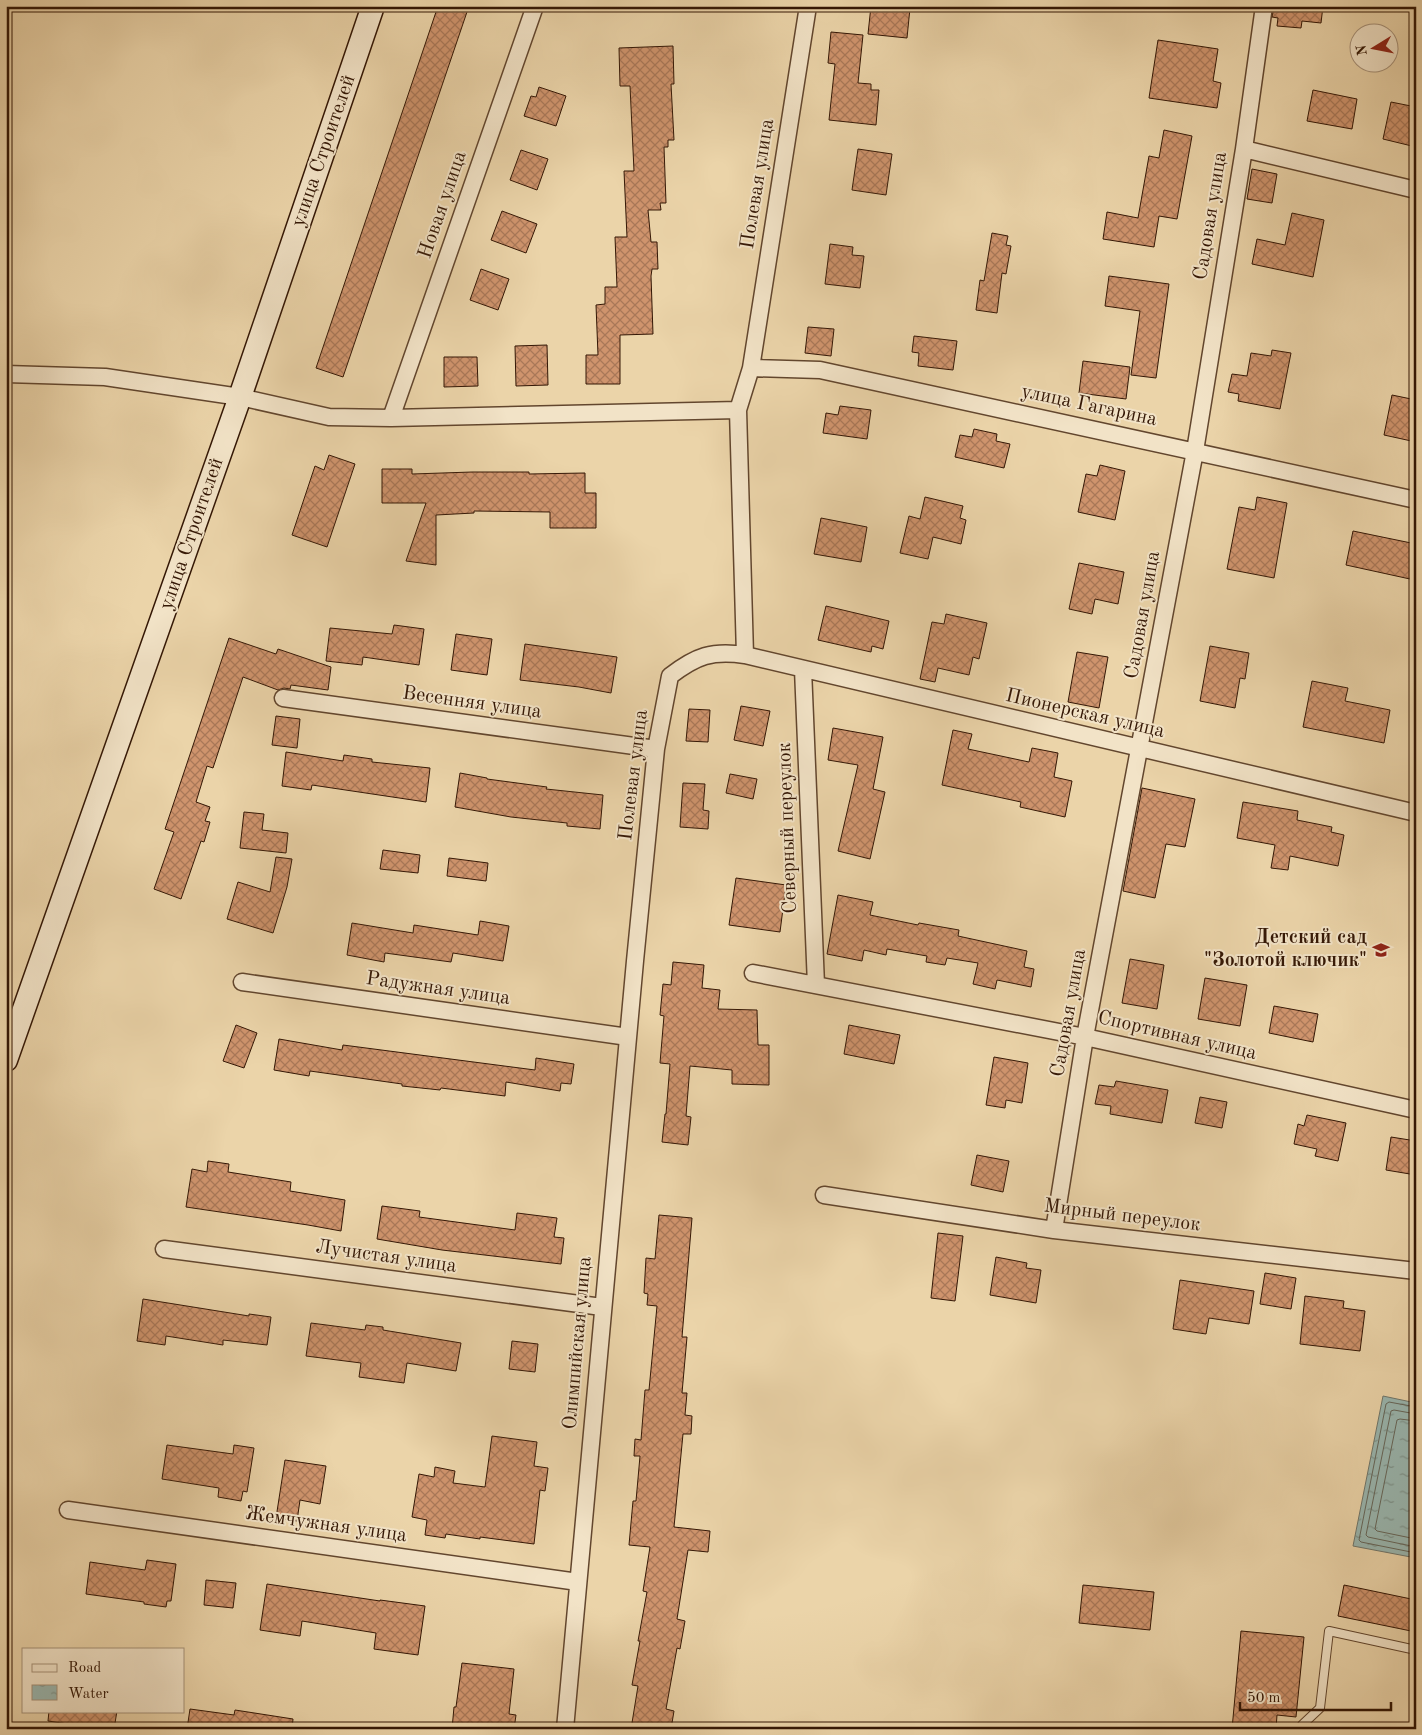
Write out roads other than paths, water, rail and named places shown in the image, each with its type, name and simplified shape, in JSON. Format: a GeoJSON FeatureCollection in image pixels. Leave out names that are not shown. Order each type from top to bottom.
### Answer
{"type":"FeatureCollection","features":[{"type":"Feature","properties":{"kind":"main road","name":"улица Строителей"},"geometry":{"type":"LineString","coordinates":[[6,1060],[240,397],[373,6]]}},
{"type":"Feature","properties":{"kind":"street","name":"Новая улица"},"geometry":{"type":"LineString","coordinates":[[391,418],[534,6]]}},
{"type":"Feature","properties":{"kind":"street","name":"Полевая улица"},"geometry":{"type":"LineString","coordinates":[[751,368],[808,6]]}},
{"type":"Feature","properties":{"kind":"street","name":"Садовая улица"},"geometry":{"type":"LineString","coordinates":[[1054,1230],[1085,1037],[1195,451],[1244,149],[1264,6]]}},
{"type":"Feature","properties":{"kind":"street"},"geometry":{"type":"LineString","coordinates":[[1244,149],[1416,190]]}},
{"type":"Feature","properties":{"kind":"street"},"geometry":{"type":"LineString","coordinates":[[745,655],[738,410],[751,368]]}},
{"type":"Feature","properties":{"kind":"street","name":"улица Гагарина"},"geometry":{"type":"LineString","coordinates":[[751,368],[820,370],[1416,500]]}},
{"type":"Feature","properties":{"kind":"street"},"geometry":{"type":"LineString","coordinates":[[6,374],[104,377],[240,397],[329,417],[391,418],[738,410]]}},
{"type":"Feature","properties":{"kind":"street","name":"Полевая улица"},"geometry":{"type":"LineString","coordinates":[[635,961],[656,749],[670,676],[688,662],[709,655],[727,652],[745,655]]}},
{"type":"Feature","properties":{"kind":"street","name":"Пионерская улица"},"geometry":{"type":"LineString","coordinates":[[745,655],[1416,813]]}},
{"type":"Feature","properties":{"kind":"street","name":"Северный переулок"},"geometry":{"type":"LineString","coordinates":[[803,669],[816,984]]}},
{"type":"Feature","properties":{"kind":"street","name":"Весенняя улица"},"geometry":{"type":"LineString","coordinates":[[283,698],[656,749]]}},
{"type":"Feature","properties":{"kind":"street","name":"Олимпийская улица"},"geometry":{"type":"LineString","coordinates":[[565,1729],[635,961]]}},
{"type":"Feature","properties":{"kind":"street","name":"Спортивная улица"},"geometry":{"type":"LineString","coordinates":[[752,972],[1085,1037],[1416,1110]]}},
{"type":"Feature","properties":{"kind":"street","name":"Радужная улица"},"geometry":{"type":"LineString","coordinates":[[242,982],[628,1037]]}},
{"type":"Feature","properties":{"kind":"street","name":"Мирный переулок"},"geometry":{"type":"LineString","coordinates":[[824,1195],[1054,1230],[1416,1271]]}},
{"type":"Feature","properties":{"kind":"street","name":"Лучистая улица"},"geometry":{"type":"LineString","coordinates":[[164,1249],[602,1307]]}},
{"type":"Feature","properties":{"kind":"street","name":"Жемчужная улица"},"geometry":{"type":"LineString","coordinates":[[68,1510],[578,1582]]}},
{"type":"Feature","properties":{"kind":"lane"},"geometry":{"type":"LineString","coordinates":[[1302,1725],[1320,1708],[1329,1631],[1416,1650]]}},
{"type":"Feature","properties":{"kind":"water"},"geometry":{"type":"Polygon","coordinates":[[[1383,1396],[1416,1403],[1416,1558],[1353,1546],[1383,1396]]]}},
{"type":"Feature","properties":{"kind":"place","name":"Детский сад \"Золотой ключик\""},"geometry":{"type":"Point","coordinates":[1381,950]}}]}
